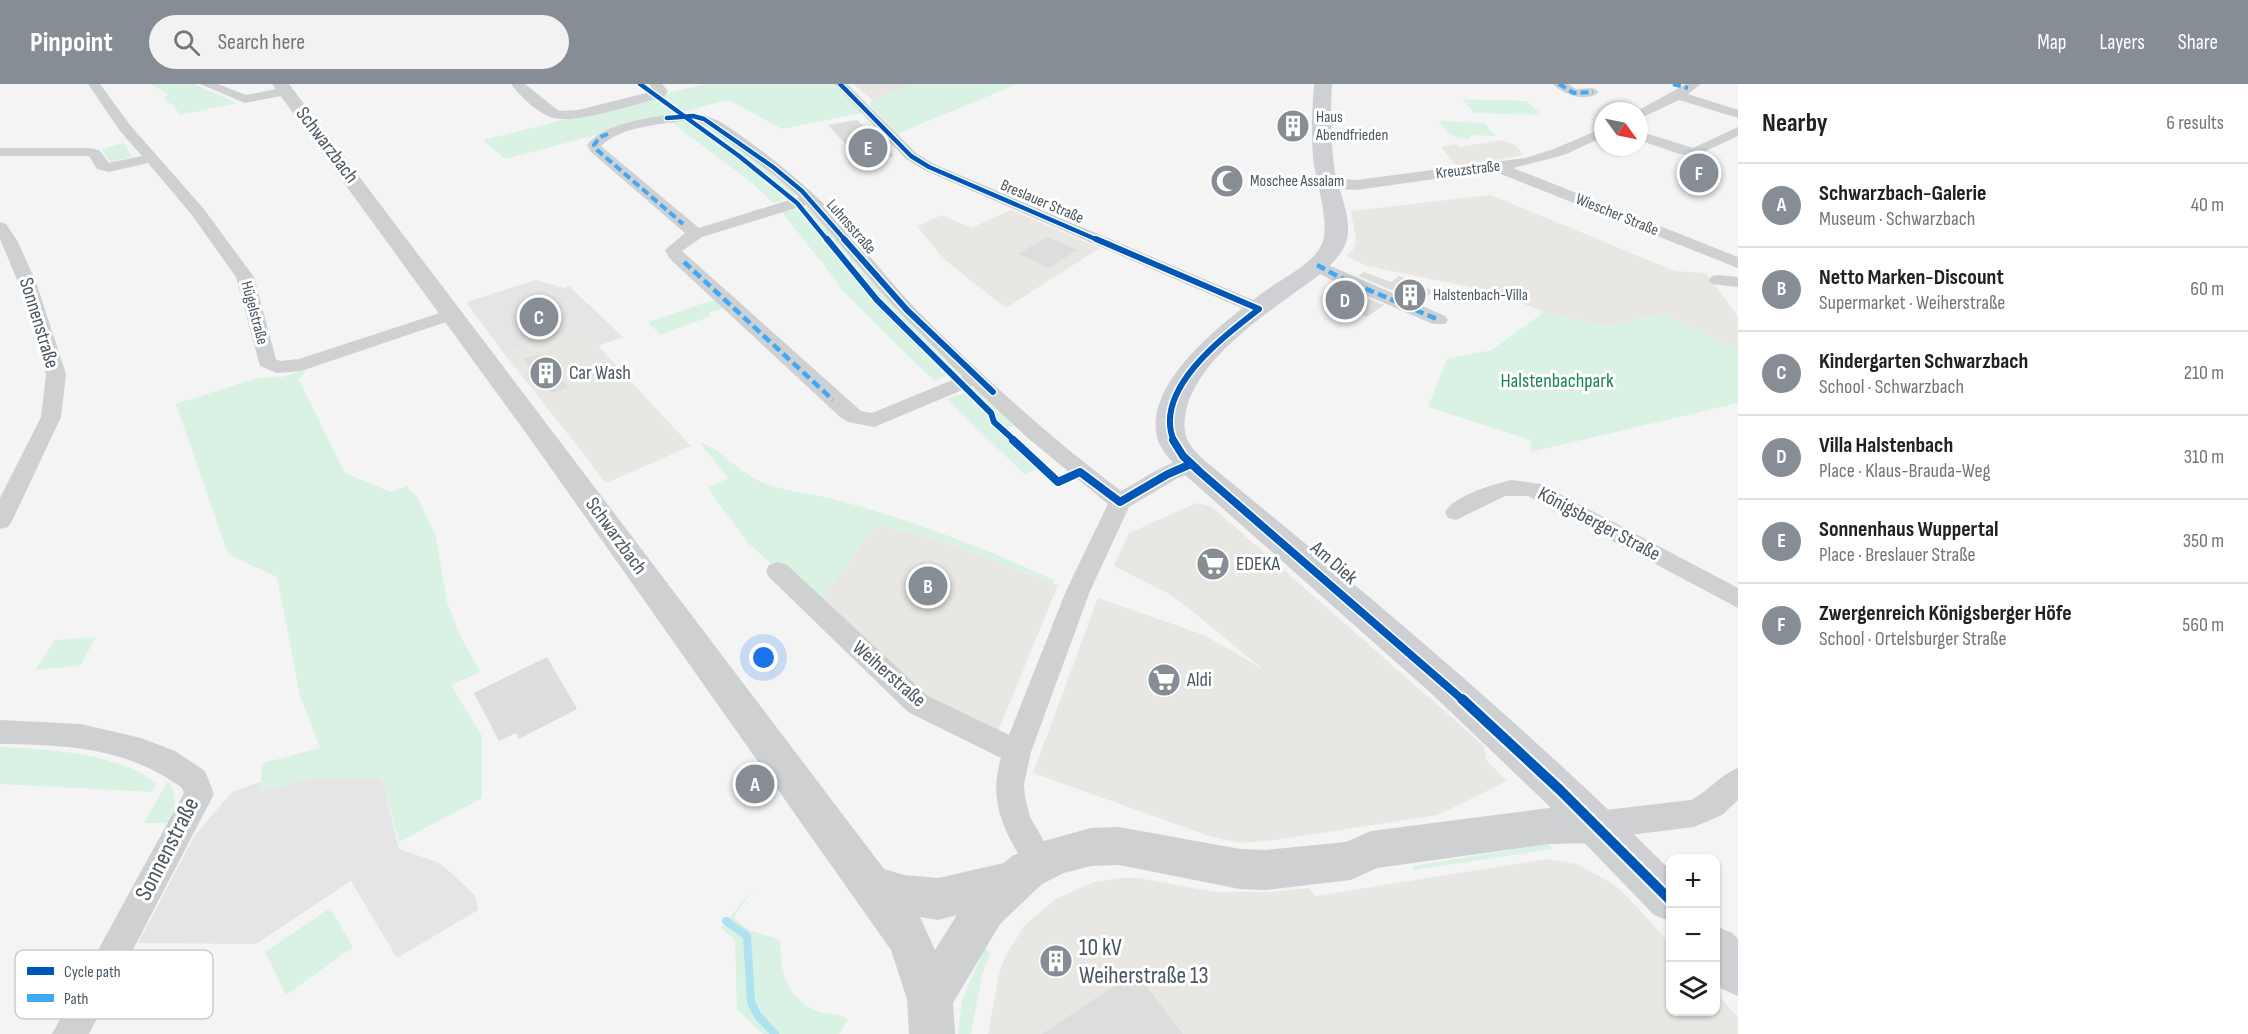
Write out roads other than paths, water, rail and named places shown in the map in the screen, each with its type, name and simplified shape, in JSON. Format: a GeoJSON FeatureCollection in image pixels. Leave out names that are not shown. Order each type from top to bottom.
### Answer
{"type":"FeatureCollection","features":[{"type":"Feature","properties":{"kind":"main road","name":"Am Diek"},"geometry":{"type":"LineString","coordinates":[[1323,84],[1319,124],[1327,183],[1337,226],[1328,254],[1210,348],[1180,388],[1171,408],[1169,418],[1172,438],[1191,464],[1410,650],[1597,825],[1666,895]]}},
{"type":"Feature","properties":{"kind":"main road"},"geometry":{"type":"LineString","coordinates":[[1720,953],[1738,973]]}},
{"type":"Feature","properties":{"kind":"street","name":"Hügelstraße"},"geometry":{"type":"LineString","coordinates":[[94,84],[125,128],[197,211],[245,277],[267,362],[277,367],[301,365],[452,314]]}},
{"type":"Feature","properties":{"kind":"street"},"geometry":{"type":"LineString","coordinates":[[206,84],[245,99],[283,88]]}},
{"type":"Feature","properties":{"kind":"street"},"geometry":{"type":"LineString","coordinates":[[517,84],[549,112],[567,115],[659,94],[662,91],[655,84]]}},
{"type":"Feature","properties":{"kind":"street","name":"Breslauer Straße"},"geometry":{"type":"LineString","coordinates":[[840,84],[911,156],[929,167],[1259,309]]}},
{"type":"Feature","properties":{"kind":"street"},"geometry":{"type":"LineString","coordinates":[[1559,84],[1574,93],[1593,92]]}},
{"type":"Feature","properties":{"kind":"street","name":"Schwarzbach"},"geometry":{"type":"LineString","coordinates":[[283,88],[452,314],[909,938],[931,1016]]}},
{"type":"Feature","properties":{"kind":"street"},"geometry":{"type":"LineString","coordinates":[[1648,109],[1683,88],[1738,114]]}},
{"type":"Feature","properties":{"kind":"street","name":"Luhnsstraße"},"geometry":{"type":"LineString","coordinates":[[696,234],[596,149],[594,145],[596,141],[608,134],[668,118],[699,117],[708,121],[773,167],[809,199],[907,310],[1080,472],[1120,502]]}},
{"type":"Feature","properties":{"kind":"street"},"geometry":{"type":"LineString","coordinates":[[1648,138],[1684,151],[1695,152],[1738,131]]}},
{"type":"Feature","properties":{"kind":"street","name":"Kreuzstraße"},"geometry":{"type":"LineString","coordinates":[[1327,183],[1356,185],[1496,167],[1544,157],[1594,136]]}},
{"type":"Feature","properties":{"kind":"street"},"geometry":{"type":"LineString","coordinates":[[0,152],[89,152],[94,153],[102,166],[109,168],[153,158]]}},
{"type":"Feature","properties":{"kind":"street","name":"Wiescher Straße"},"geometry":{"type":"LineString","coordinates":[[1496,167],[1738,263]]}},
{"type":"Feature","properties":{"kind":"street","name":"Luhnsstraße"},"geometry":{"type":"LineString","coordinates":[[809,199],[696,234],[673,250],[817,387],[855,417],[874,420],[885,417],[976,376]]}},
{"type":"Feature","properties":{"kind":"street","name":"Sonnenstraße"},"geometry":{"type":"LineString","coordinates":[[0,227],[10,242],[27,282],[56,374],[51,417],[0,521]]}},
{"type":"Feature","properties":{"kind":"street"},"geometry":{"type":"LineString","coordinates":[[1317,265],[1341,278],[1439,320]]}},
{"type":"Feature","properties":{"kind":"street"},"geometry":{"type":"LineString","coordinates":[[1718,280],[1738,282]]}},
{"type":"Feature","properties":{"kind":"street"},"geometry":{"type":"LineString","coordinates":[[1026,872],[1022,832],[1013,814],[1008,795],[1010,774],[1082,583],[1120,502],[1168,474],[1191,464]]}},
{"type":"Feature","properties":{"kind":"street","name":"Königsberger Straße"},"geometry":{"type":"LineString","coordinates":[[1456,512],[1502,489],[1516,485],[1533,489],[1738,599]]}},
{"type":"Feature","properties":{"kind":"street","name":"Weiherstraße"},"geometry":{"type":"LineString","coordinates":[[778,571],[918,704],[1017,752]]}},
{"type":"Feature","properties":{"kind":"street","name":"Sonnenstraße"},"geometry":{"type":"LineString","coordinates":[[0,732],[48,733],[98,739],[161,758],[195,780],[199,794],[115,950]]}},
{"type":"Feature","properties":{"kind":"street"},"geometry":{"type":"LineString","coordinates":[[871,886],[904,895],[938,899],[1026,872],[1058,855],[1084,849],[1119,846],[1240,869],[1289,869],[1351,861],[1371,850],[1550,826],[1597,825],[1694,813],[1711,805],[1738,781]]}},
{"type":"Feature","properties":{"kind":"street"},"geometry":{"type":"LineString","coordinates":[[931,1016],[985,909],[1026,872]]}},
{"type":"Feature","properties":{"kind":"street","name":"Sonnenstraße"},"geometry":{"type":"LineString","coordinates":[[70,1034],[78,1019]]}},
{"type":"Feature","properties":{"kind":"waterway","name":"Schwarzbach"},"geometry":{"type":"LineString","coordinates":[[726,921],[747,936],[751,1002],[758,1016],[775,1034]]}},
{"type":"Feature","properties":{"kind":"place","name":"Haus Abendfrieden"},"geometry":{"type":"Point","coordinates":[1293,126]}},
{"type":"Feature","properties":{"kind":"place","name":"Sonnenhaus Wuppertal"},"geometry":{"type":"Point","coordinates":[868,148]}},
{"type":"Feature","properties":{"kind":"place","name":"Zwergenreich Königsberger Höfe"},"geometry":{"type":"Point","coordinates":[1699,173]}},
{"type":"Feature","properties":{"kind":"place","name":"Moschee Assalam"},"geometry":{"type":"Point","coordinates":[1227,181]}},
{"type":"Feature","properties":{"kind":"place","name":"Halstenbach-Villa"},"geometry":{"type":"Point","coordinates":[1410,295]}},
{"type":"Feature","properties":{"kind":"place","name":"Villa Halstenbach"},"geometry":{"type":"Point","coordinates":[1345,300]}},
{"type":"Feature","properties":{"kind":"place","name":"Kindergarten Schwarzbach"},"geometry":{"type":"Point","coordinates":[539,317]}},
{"type":"Feature","properties":{"kind":"place","name":"Car Wash"},"geometry":{"type":"Point","coordinates":[546,373]}},
{"type":"Feature","properties":{"kind":"place","name":"EDEKA"},"geometry":{"type":"Point","coordinates":[1213,564]}},
{"type":"Feature","properties":{"kind":"place","name":"Netto Marken-Discount"},"geometry":{"type":"Point","coordinates":[928,586]}},
{"type":"Feature","properties":{"kind":"place","name":"Aldi"},"geometry":{"type":"Point","coordinates":[1164,680]}},
{"type":"Feature","properties":{"kind":"place","name":"Schwarzbach-Galerie"},"geometry":{"type":"Point","coordinates":[755,784]}},
{"type":"Feature","properties":{"kind":"place","name":"10 kV Weiherstraße 13"},"geometry":{"type":"Point","coordinates":[1056,961]}},
{"type":"Feature","properties":{"kind":"park label","name":"Halstenbachpark"},"geometry":{"type":"Point","coordinates":[1557,381]}}]}
